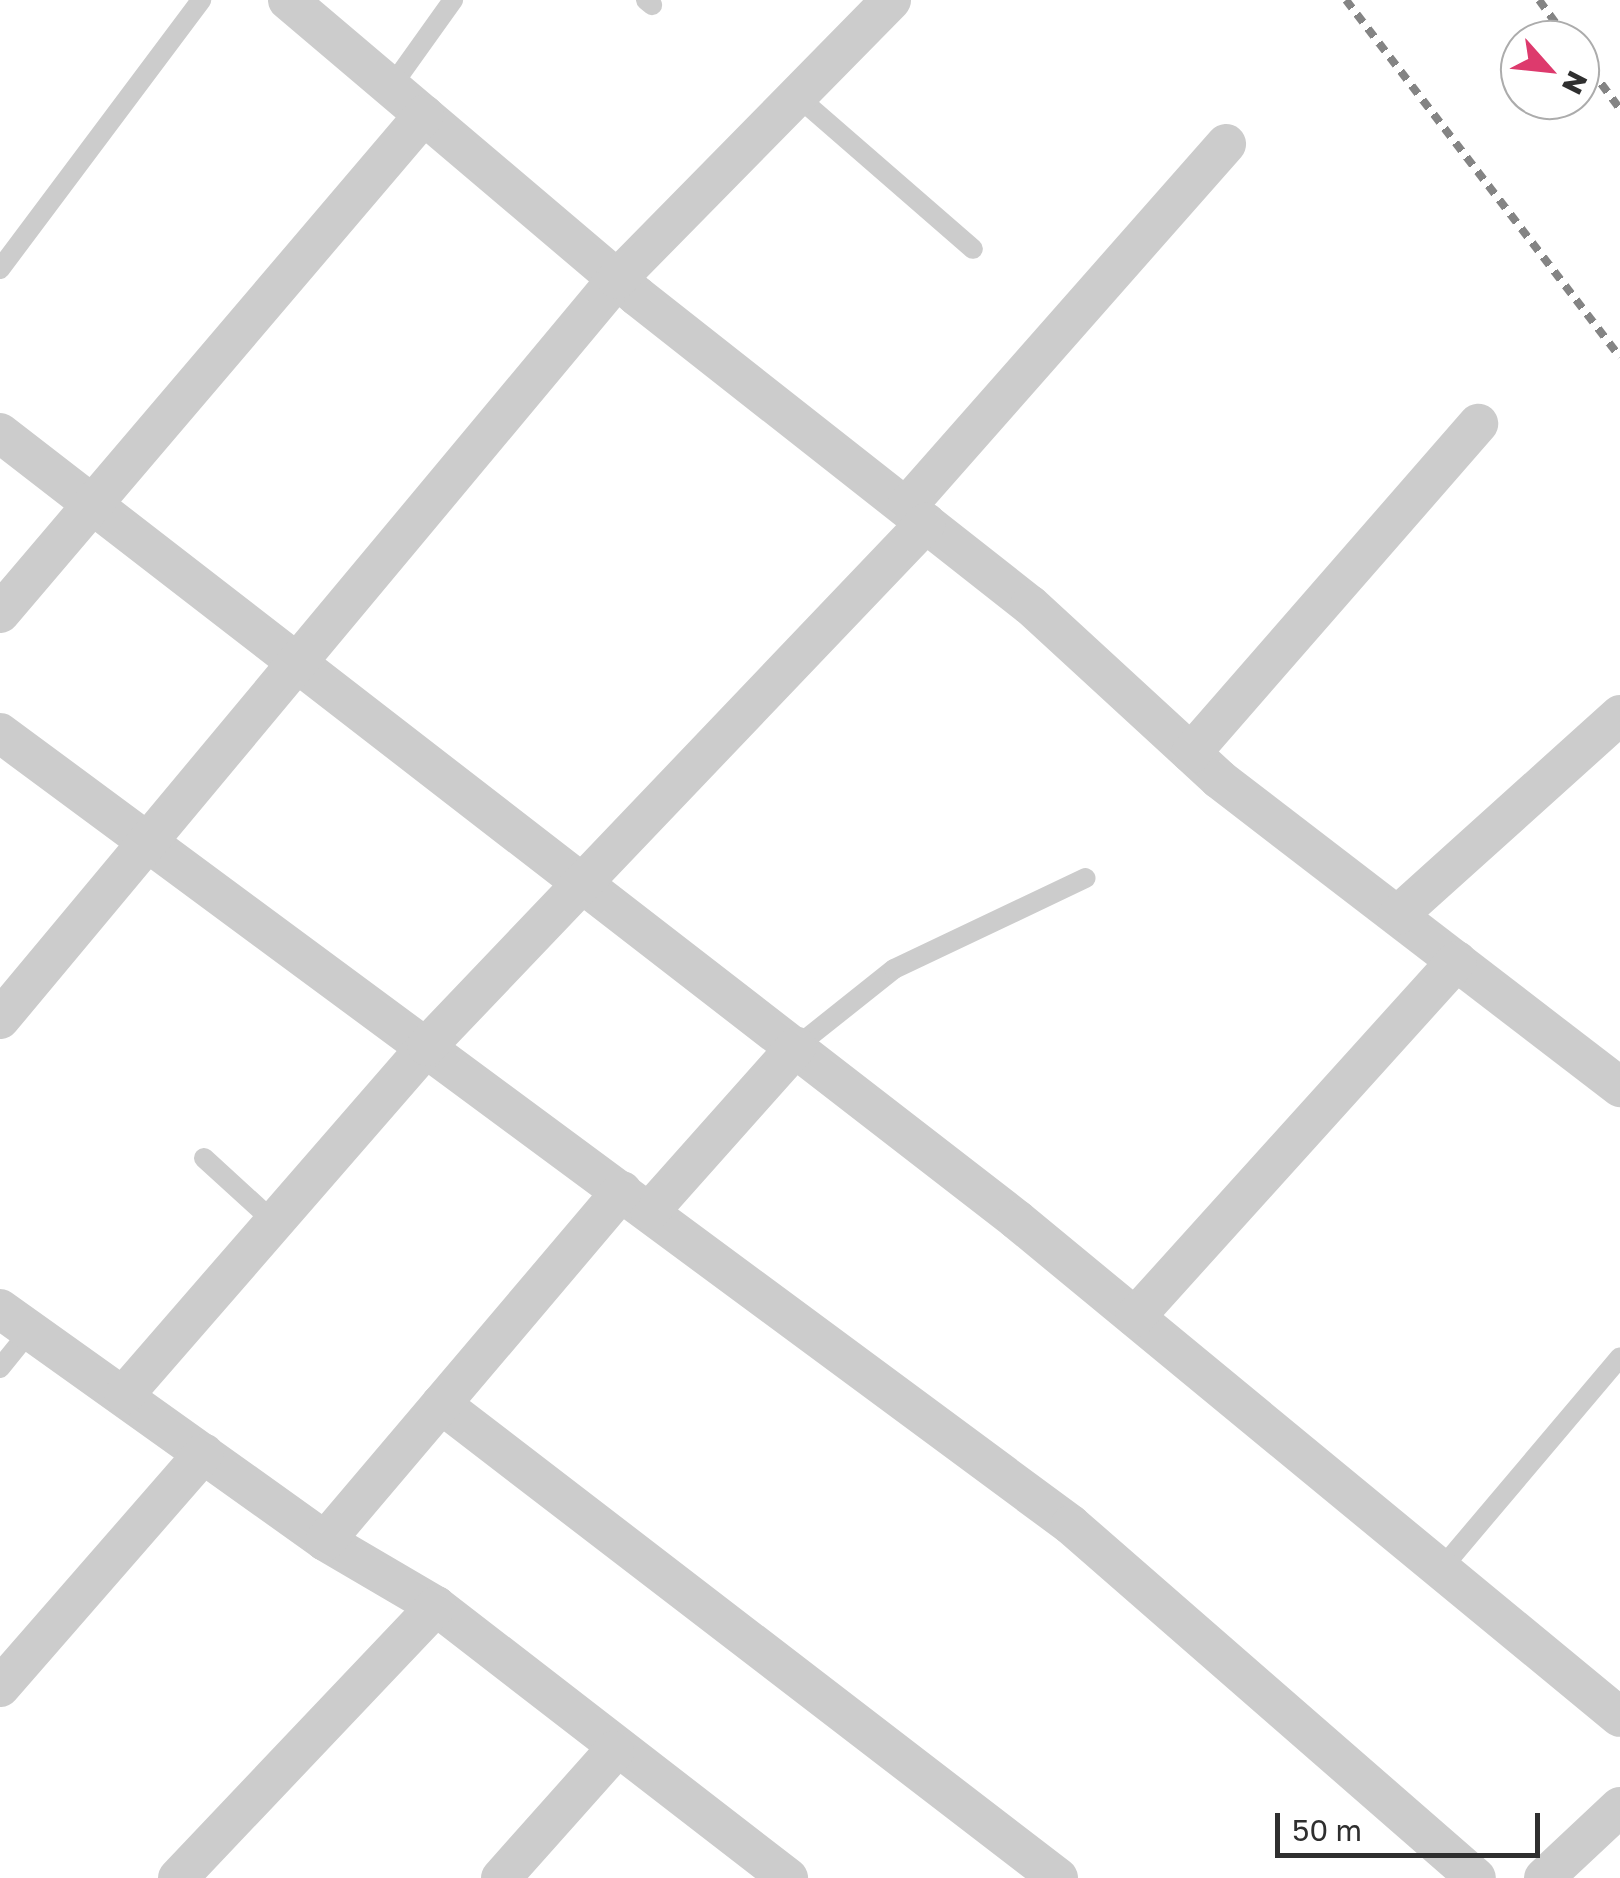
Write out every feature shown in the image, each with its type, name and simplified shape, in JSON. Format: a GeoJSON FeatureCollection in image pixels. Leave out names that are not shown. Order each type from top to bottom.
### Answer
{"type":"FeatureCollection","features":[{"type":"Feature","properties":{"kind":"street"},"geometry":{"type":"LineString","coordinates":[[288,0],[617,279],[916,515],[1190,753],[1620,1086]]}},
{"type":"Feature","properties":{"kind":"street"},"geometry":{"type":"LineString","coordinates":[[0,1019],[144,838],[617,279],[891,0]]}},
{"type":"Feature","properties":{"kind":"street"},"geometry":{"type":"LineString","coordinates":[[0,614],[424,115]]}},
{"type":"Feature","properties":{"kind":"street"},"geometry":{"type":"LineString","coordinates":[[124,1395],[428,1046],[916,515],[1226,144]]}},
{"type":"Feature","properties":{"kind":"street"},"geometry":{"type":"LineString","coordinates":[[1190,753],[1478,424]]}},
{"type":"Feature","properties":{"kind":"street"},"geometry":{"type":"LineString","coordinates":[[0,433],[298,657],[796,1047],[1135,1317],[1620,1718]]}},
{"type":"Feature","properties":{"kind":"street"},"geometry":{"type":"LineString","coordinates":[[1398,916],[1620,714]]}},
{"type":"Feature","properties":{"kind":"street"},"geometry":{"type":"LineString","coordinates":[[0,733],[428,1046],[1070,1525],[1476,1878]]}},
{"type":"Feature","properties":{"kind":"street"},"geometry":{"type":"LineString","coordinates":[[1135,1317],[1458,961]]}},
{"type":"Feature","properties":{"kind":"street"},"geometry":{"type":"LineString","coordinates":[[325,1541],[441,1404],[636,1201],[796,1047]]}},
{"type":"Feature","properties":{"kind":"street"},"geometry":{"type":"LineString","coordinates":[[14,1320],[325,1541],[436,1606],[614,1751],[788,1878]]}},
{"type":"Feature","properties":{"kind":"street"},"geometry":{"type":"LineString","coordinates":[[441,1404],[1058,1878]]}},
{"type":"Feature","properties":{"kind":"street"},"geometry":{"type":"LineString","coordinates":[[0,1686],[204,1453]]}},
{"type":"Feature","properties":{"kind":"street"},"geometry":{"type":"LineString","coordinates":[[178,1878],[436,1606]]}},
{"type":"Feature","properties":{"kind":"street"},"geometry":{"type":"LineString","coordinates":[[500,1878],[614,1751]]}},
{"type":"Feature","properties":{"kind":"street"},"geometry":{"type":"LineString","coordinates":[[1544,1878],[1618,1814]]}},
{"type":"Feature","properties":{"kind":"lane"},"geometry":{"type":"LineString","coordinates":[[0,269],[201,0]]}},
{"type":"Feature","properties":{"kind":"lane"},"geometry":{"type":"LineString","coordinates":[[391,87],[453,0]]}},
{"type":"Feature","properties":{"kind":"lane"},"geometry":{"type":"LineString","coordinates":[[797,96],[973,250]]}},
{"type":"Feature","properties":{"kind":"lane"},"geometry":{"type":"LineString","coordinates":[[796,1047],[894,970],[1086,878]]}},
{"type":"Feature","properties":{"kind":"lane"},"geometry":{"type":"LineString","coordinates":[[204,1158],[274,1222]]}},
{"type":"Feature","properties":{"kind":"lane"},"geometry":{"type":"LineString","coordinates":[[0,1368],[14,1320]]}},
{"type":"Feature","properties":{"kind":"lane"},"geometry":{"type":"LineString","coordinates":[[1440,1570],[1620,1357]]}},
{"type":"Feature","properties":{"kind":"railway"},"geometry":{"type":"LineString","coordinates":[[1346,0],[1620,357]]}},
{"type":"Feature","properties":{"kind":"railway"},"geometry":{"type":"LineString","coordinates":[[1539,0],[1554,20]]}},
{"type":"Feature","properties":{"kind":"railway"},"geometry":{"type":"LineString","coordinates":[[1600,82],[1620,109]]}}]}
